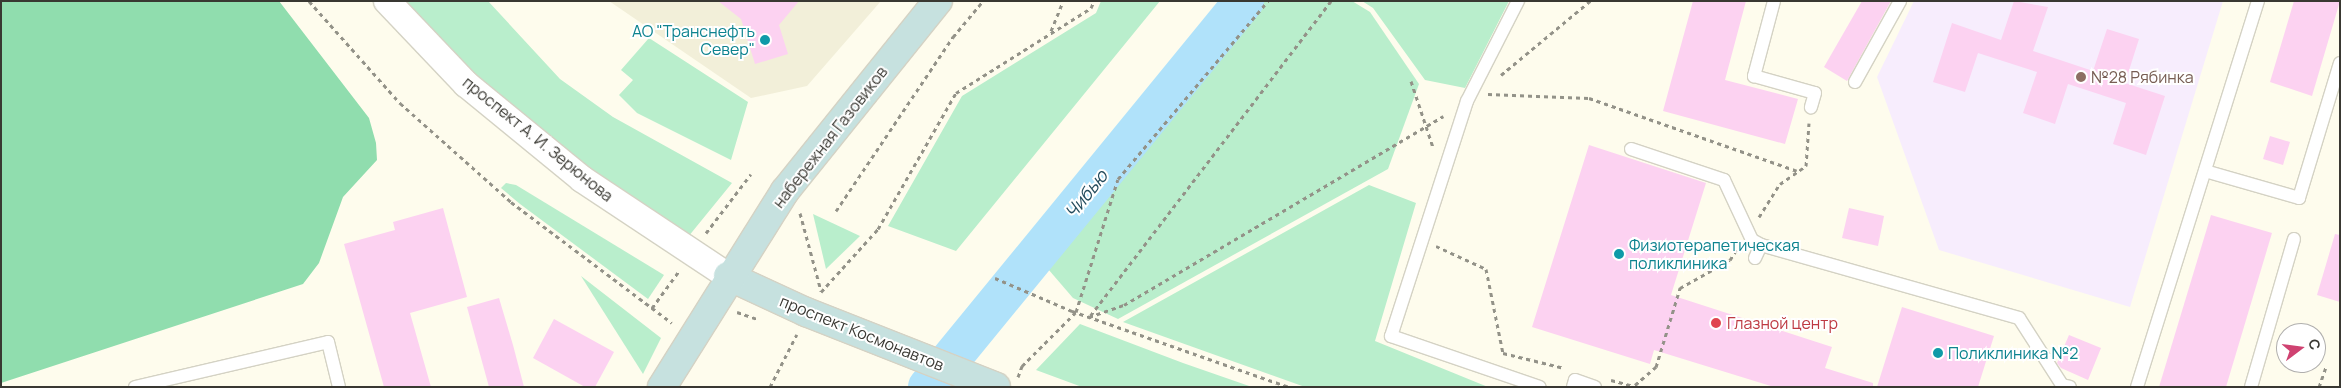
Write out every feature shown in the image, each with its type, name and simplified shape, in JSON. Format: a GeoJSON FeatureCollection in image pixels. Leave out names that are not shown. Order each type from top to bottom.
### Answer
{"type":"FeatureCollection","features":[{"type":"Feature","properties":{"kind":"main road","name":"набережная Газовиков"},"geometry":{"type":"LineString","coordinates":[[662,387],[728,276],[785,191],[938,1]]}},
{"type":"Feature","properties":{"kind":"main road","name":"проспект Космонавтов"},"geometry":{"type":"LineString","coordinates":[[728,276],[805,320],[929,360],[996,387]]}},
{"type":"Feature","properties":{"kind":"street","name":"проспект А. И. Зерюнова"},"geometry":{"type":"LineString","coordinates":[[387,1],[466,84],[582,179],[728,276]]}},
{"type":"Feature","properties":{"kind":"lane"},"geometry":{"type":"LineString","coordinates":[[1518,1],[1472,98],[1442,176],[1390,336],[1540,387]]}},
{"type":"Feature","properties":{"kind":"lane"},"geometry":{"type":"LineString","coordinates":[[1774,1],[1754,76],[1815,93],[1811,108]]}},
{"type":"Feature","properties":{"kind":"lane"},"geometry":{"type":"LineString","coordinates":[[1855,82],[1900,1]]}},
{"type":"Feature","properties":{"kind":"lane"},"geometry":{"type":"LineString","coordinates":[[2137,387],[2258,1]]}},
{"type":"Feature","properties":{"kind":"lane"},"geometry":{"type":"LineString","coordinates":[[2205,171],[2299,198],[2340,63]]}},
{"type":"Feature","properties":{"kind":"lane"},"geometry":{"type":"LineString","coordinates":[[1631,149],[1724,180],[1749,232],[1761,246],[2019,318],[2062,385],[2070,387]]}},
{"type":"Feature","properties":{"kind":"lane"},"geometry":{"type":"LineString","coordinates":[[2251,387],[2294,239]]}},
{"type":"Feature","properties":{"kind":"lane"},"geometry":{"type":"LineString","coordinates":[[1755,258],[1761,246]]}},
{"type":"Feature","properties":{"kind":"lane"},"geometry":{"type":"LineString","coordinates":[[136,387],[328,342],[339,387]]}},
{"type":"Feature","properties":{"kind":"lane"},"geometry":{"type":"LineString","coordinates":[[1573,387],[1575,380],[1596,387]]}},
{"type":"Feature","properties":{"kind":"path"},"geometry":{"type":"LineString","coordinates":[[309,1],[400,103],[510,202],[676,326],[693,334]]}},
{"type":"Feature","properties":{"kind":"path"},"geometry":{"type":"LineString","coordinates":[[836,211],[953,38],[982,1]]}},
{"type":"Feature","properties":{"kind":"path"},"geometry":{"type":"LineString","coordinates":[[1050,32],[1063,1]]}},
{"type":"Feature","properties":{"kind":"path"},"geometry":{"type":"LineString","coordinates":[[770,387],[805,320],[878,229],[956,92],[1091,8],[1094,1]]}},
{"type":"Feature","properties":{"kind":"path"},"geometry":{"type":"LineString","coordinates":[[1022,366],[1074,311],[1118,179],[1268,1]]}},
{"type":"Feature","properties":{"kind":"path"},"geometry":{"type":"LineString","coordinates":[[1090,317],[1331,1]]}},
{"type":"Feature","properties":{"kind":"path"},"geometry":{"type":"LineString","coordinates":[[1090,317],[1124,305],[1472,98],[1590,1]]}},
{"type":"Feature","properties":{"kind":"path"},"geometry":{"type":"LineString","coordinates":[[1411,81],[1442,176]]}},
{"type":"Feature","properties":{"kind":"path"},"geometry":{"type":"LineString","coordinates":[[1472,98],[1589,98],[1797,171]]}},
{"type":"Feature","properties":{"kind":"path"},"geometry":{"type":"LineString","coordinates":[[1606,379],[1635,386],[1656,367],[1680,288],[1730,260],[1780,184],[1806,166],[1811,108]]}},
{"type":"Feature","properties":{"kind":"path"},"geometry":{"type":"LineString","coordinates":[[798,204],[805,320]]}},
{"type":"Feature","properties":{"kind":"path"},"geometry":{"type":"LineString","coordinates":[[1432,244],[1486,268],[1503,354],[1569,370]]}},
{"type":"Feature","properties":{"kind":"path"},"geometry":{"type":"LineString","coordinates":[[995,278],[1090,317],[1290,387]]}},
{"type":"Feature","properties":{"kind":"path"},"geometry":{"type":"LineString","coordinates":[[726,309],[762,320]]}},
{"type":"Feature","properties":{"kind":"path"},"geometry":{"type":"LineString","coordinates":[[2319,387],[2324,373]]}},
{"type":"Feature","properties":{"kind":"shaded area"},"geometry":{"type":"Polygon","coordinates":[[[609,1],[881,1],[807,86],[751,98],[609,1]]]}},
{"type":"Feature","properties":{"kind":"shaded area"},"geometry":{"type":"Polygon","coordinates":[[[1914,1],[2223,1],[2130,307],[1939,250],[1877,77],[1914,1]]]}},
{"type":"Feature","properties":{"kind":"green space"},"geometry":{"type":"Polygon","coordinates":[[[1,1],[279,1],[369,118],[376,143],[377,160],[343,197],[319,263],[303,284],[1,383],[1,1]]]}},
{"type":"Feature","properties":{"kind":"green space"},"geometry":{"type":"Polygon","coordinates":[[[401,1],[488,1],[560,79],[613,117],[732,183],[688,237],[596,177],[483,82],[401,1]]]}},
{"type":"Feature","properties":{"kind":"green space"},"geometry":{"type":"Polygon","coordinates":[[[1101,1],[1160,1],[956,251],[888,226],[962,96],[1096,13],[1101,1]]]}},
{"type":"Feature","properties":{"kind":"green space"},"geometry":{"type":"Polygon","coordinates":[[[1259,1],[1352,1],[1370,12],[1419,84],[1388,169],[1118,319],[1073,298],[1042,262],[1259,1]]]}},
{"type":"Feature","properties":{"kind":"green space"},"geometry":{"type":"Polygon","coordinates":[[[1362,1],[1509,1],[1465,88],[1425,80],[1373,8],[1362,1]]]}},
{"type":"Feature","properties":{"kind":"green space"},"geometry":{"type":"Polygon","coordinates":[[[649,38],[748,102],[731,160],[637,113],[619,95],[633,80],[621,70],[649,38]]]}},
{"type":"Feature","properties":{"kind":"green space"},"geometry":{"type":"Polygon","coordinates":[[[506,183],[516,185],[664,275],[648,299],[520,204],[501,188],[506,183]]]}},
{"type":"Feature","properties":{"kind":"green space"},"geometry":{"type":"Polygon","coordinates":[[[1369,185],[1416,203],[1375,341],[1488,387],[1305,387],[1123,322],[1369,185]]]}},
{"type":"Feature","properties":{"kind":"green space"},"geometry":{"type":"Polygon","coordinates":[[[813,214],[860,236],[826,269],[813,214]]]}},
{"type":"Feature","properties":{"kind":"green space"},"geometry":{"type":"Polygon","coordinates":[[[581,276],[661,338],[643,374],[581,276]]]}},
{"type":"Feature","properties":{"kind":"green space"},"geometry":{"type":"Polygon","coordinates":[[[1080,324],[1252,387],[1082,387],[1036,370],[1080,324]]]}},
{"type":"Feature","properties":{"kind":"building","name":"АО \"Транснефть Север\""},"geometry":{"type":"Polygon","coordinates":[[[718,1],[799,1],[779,25],[788,54],[755,64],[741,19],[718,1]]]}},
{"type":"Feature","properties":{"kind":"building"},"geometry":{"type":"Polygon","coordinates":[[[1693,1],[1746,1],[1725,80],[1798,99],[1785,144],[1663,111],[1693,1]]]}},
{"type":"Feature","properties":{"kind":"building"},"geometry":{"type":"Polygon","coordinates":[[[1862,1],[1891,1],[1847,81],[1824,67],[1862,1]]]}},
{"type":"Feature","properties":{"kind":"building","name":"№28 Рябинка"},"geometry":{"type":"Polygon","coordinates":[[[2014,1],[2048,7],[2033,51],[2093,71],[2107,29],[2139,39],[2125,83],[2165,96],[2146,155],[2113,144],[2126,103],[2068,84],[2055,124],[2023,113],[2037,72],[1978,53],[1965,92],[1933,82],[1952,23],[2001,40],[2014,1]]]}},
{"type":"Feature","properties":{"kind":"building"},"geometry":{"type":"Polygon","coordinates":[[[2294,1],[2340,1],[2312,96],[2270,82],[2294,1]]]}},
{"type":"Feature","properties":{"kind":"building"},"geometry":{"type":"Polygon","coordinates":[[[2270,136],[2290,142],[2283,165],[2263,159],[2270,136]]]}},
{"type":"Feature","properties":{"kind":"building","name":"Физиотерапетическая поликлиника"},"geometry":{"type":"Polygon","coordinates":[[[1589,145],[1706,183],[1671,295],[1832,347],[1825,368],[1873,383],[1873,387],[1774,387],[1654,350],[1650,364],[1532,327],[1589,145]]]}},
{"type":"Feature","properties":{"kind":"building"},"geometry":{"type":"Polygon","coordinates":[[[443,208],[467,297],[410,313],[431,387],[384,387],[344,244],[395,230],[393,222],[443,208]]]}},
{"type":"Feature","properties":{"kind":"building"},"geometry":{"type":"Polygon","coordinates":[[[1849,208],[1884,216],[1878,246],[1842,238],[1849,208]]]}},
{"type":"Feature","properties":{"kind":"building"},"geometry":{"type":"Polygon","coordinates":[[[2211,215],[2272,233],[2226,387],[2159,387],[2211,215]]]}},
{"type":"Feature","properties":{"kind":"building"},"geometry":{"type":"Polygon","coordinates":[[[2335,234],[2340,235],[2340,302],[2317,295],[2335,234]]]}},
{"type":"Feature","properties":{"kind":"building"},"geometry":{"type":"Polygon","coordinates":[[[499,298],[524,387],[489,387],[467,307],[499,298]]]}},
{"type":"Feature","properties":{"kind":"building","name":"Поликлиника №2"},"geometry":{"type":"Polygon","coordinates":[[[1902,307],[1994,336],[1978,387],[1877,387],[1902,307]]]}},
{"type":"Feature","properties":{"kind":"building"},"geometry":{"type":"Polygon","coordinates":[[[554,319],[614,352],[595,387],[585,387],[533,358],[554,319]]]}},
{"type":"Feature","properties":{"kind":"building"},"geometry":{"type":"Polygon","coordinates":[[[2069,335],[2101,348],[2088,380],[2061,368],[2057,363],[2069,335]]]}},
{"type":"Feature","properties":{"kind":"waterway","name":"Чибью"},"geometry":{"type":"LineString","coordinates":[[928,387],[1244,1]]}},
{"type":"Feature","properties":{"kind":"place","name":"АО \"Транснефть Север\""},"geometry":{"type":"Point","coordinates":[765,40]}},
{"type":"Feature","properties":{"kind":"place","name":"№28 Рябинка"},"geometry":{"type":"Point","coordinates":[2081,77]}},
{"type":"Feature","properties":{"kind":"place","name":"Физиотерапетическая поликлиника"},"geometry":{"type":"Point","coordinates":[1619,254]}},
{"type":"Feature","properties":{"kind":"place","name":"Глазной центр"},"geometry":{"type":"Point","coordinates":[1716,323]}},
{"type":"Feature","properties":{"kind":"place","name":"Поликлиника №2"},"geometry":{"type":"Point","coordinates":[1938,353]}}]}
